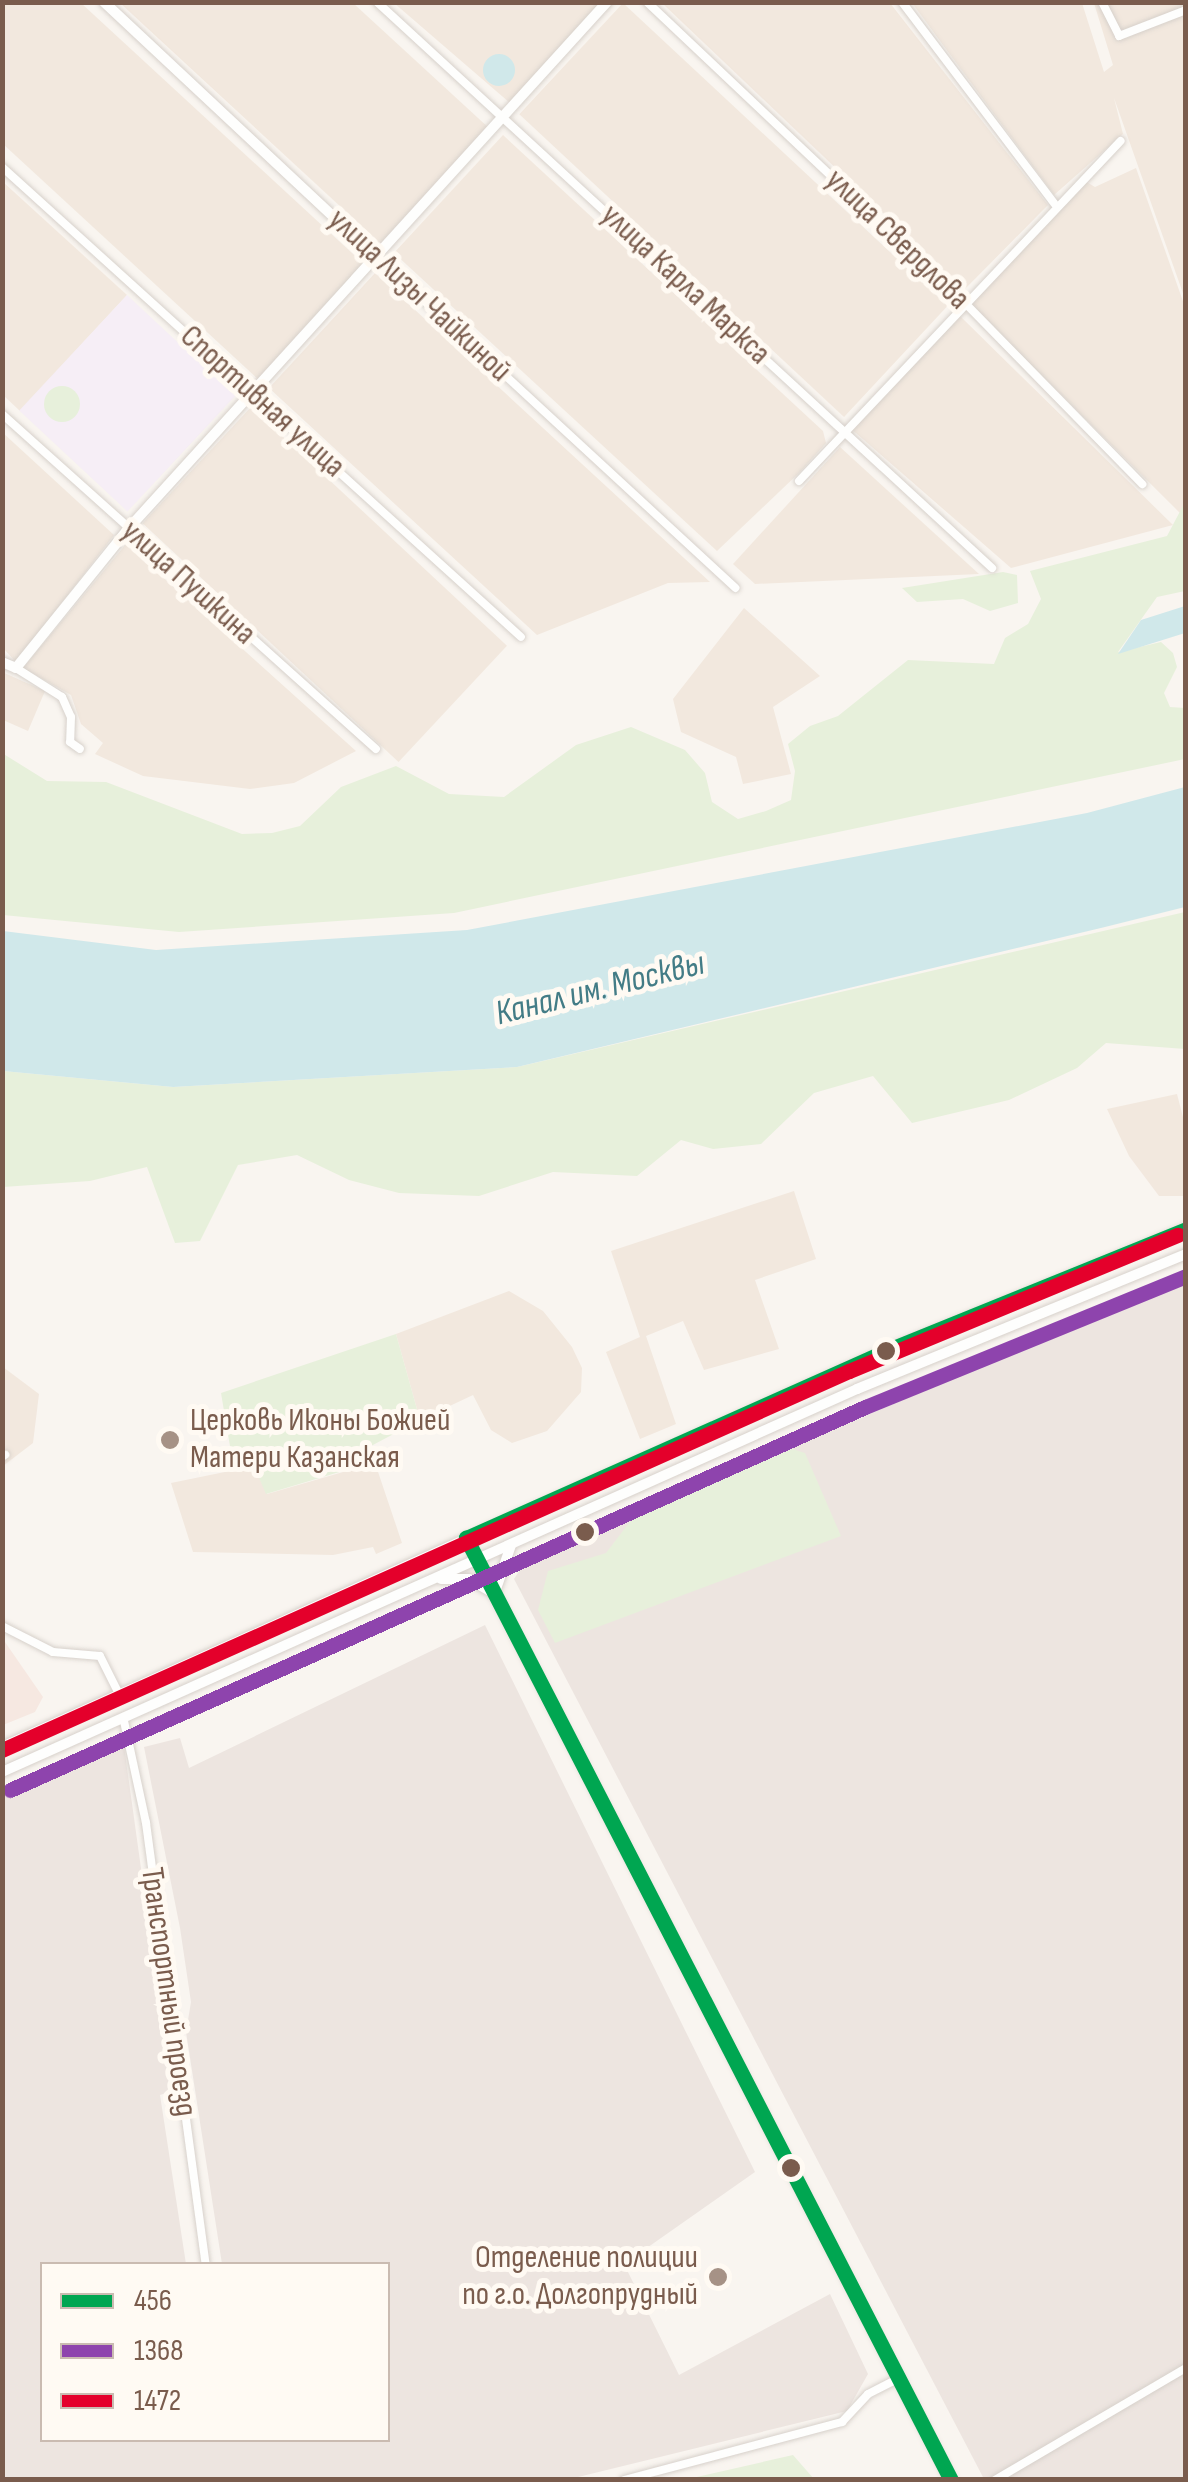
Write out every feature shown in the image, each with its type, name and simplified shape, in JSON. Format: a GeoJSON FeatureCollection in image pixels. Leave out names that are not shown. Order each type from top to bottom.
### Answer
{"type":"FeatureCollection","features":[{"type":"Feature","properties":{"kind":"main road","name":"улица Лизы Чайкиной"},"geometry":{"type":"LineString","coordinates":[[104,2],[379,259]]}},
{"type":"Feature","properties":{"kind":"main road"},"geometry":{"type":"LineString","coordinates":[[2,662],[16,668],[128,529],[379,259],[608,2]]}},
{"type":"Feature","properties":{"kind":"main road"},"geometry":{"type":"LineString","coordinates":[[2,1747],[903,1344],[1186,1228]]}},
{"type":"Feature","properties":{"kind":"main road"},"geometry":{"type":"LineString","coordinates":[[2,1772],[944,1352],[1186,1254]]}},
{"type":"Feature","properties":{"kind":"main road"},"geometry":{"type":"LineString","coordinates":[[466,1538],[951,2480]]}},
{"type":"Feature","properties":{"kind":"main road"},"geometry":{"type":"LineString","coordinates":[[494,1595],[512,1544]]}},
{"type":"Feature","properties":{"kind":"main road"},"geometry":{"type":"LineString","coordinates":[[433,1580],[469,1578],[494,1595]]}},
{"type":"Feature","properties":{"kind":"street","name":"улица Карла Маркса"},"geometry":{"type":"LineString","coordinates":[[377,2],[992,568]]}},
{"type":"Feature","properties":{"kind":"street","name":"улица Свердлова"},"geometry":{"type":"LineString","coordinates":[[647,2],[964,302],[1142,484]]}},
{"type":"Feature","properties":{"kind":"street"},"geometry":{"type":"LineString","coordinates":[[902,2],[1056,204]]}},
{"type":"Feature","properties":{"kind":"street"},"geometry":{"type":"LineString","coordinates":[[1102,2],[1119,36],[1186,10]]}},
{"type":"Feature","properties":{"kind":"street"},"geometry":{"type":"LineString","coordinates":[[800,480],[842,430],[1120,141]]}},
{"type":"Feature","properties":{"kind":"street","name":"Спортивная улица"},"geometry":{"type":"LineString","coordinates":[[2,167],[521,637]]}},
{"type":"Feature","properties":{"kind":"street","name":"улица Лизы Чайкиной"},"geometry":{"type":"LineString","coordinates":[[379,259],[736,588]]}},
{"type":"Feature","properties":{"kind":"street","name":"улица Пушкина"},"geometry":{"type":"LineString","coordinates":[[2,414],[376,749]]}},
{"type":"Feature","properties":{"kind":"street"},"geometry":{"type":"LineString","coordinates":[[16,668],[62,697],[71,717],[70,742],[80,749]]}},
{"type":"Feature","properties":{"kind":"street"},"geometry":{"type":"LineString","coordinates":[[2,1626],[53,1652],[100,1656],[120,1696]]}},
{"type":"Feature","properties":{"kind":"street","name":"Транспортный проезд"},"geometry":{"type":"LineString","coordinates":[[124,1720],[146,1823],[206,2262]]}},
{"type":"Feature","properties":{"kind":"street"},"geometry":{"type":"LineString","coordinates":[[995,2480],[1186,2368]]}},
{"type":"Feature","properties":{"kind":"street"},"geometry":{"type":"LineString","coordinates":[[624,2480],[842,2422],[868,2394],[900,2378]]}},
{"type":"Feature","properties":{"kind":"shaded area"},"geometry":{"type":"Polygon","coordinates":[[[2,3],[81,3],[365,265],[259,380],[3,144],[2,3]]]}},
{"type":"Feature","properties":{"kind":"shaded area"},"geometry":{"type":"Polygon","coordinates":[[[120,3],[353,3],[490,129],[382,245],[120,3]]]}},
{"type":"Feature","properties":{"kind":"shaded area"},"geometry":{"type":"Polygon","coordinates":[[[394,3],[599,3],[510,103],[394,3]]]}},
{"type":"Feature","properties":{"kind":"shaded area"},"geometry":{"type":"Polygon","coordinates":[[[623,3],[948,306],[844,417],[519,114],[623,3]]]}},
{"type":"Feature","properties":{"kind":"shaded area"},"geometry":{"type":"Polygon","coordinates":[[[662,3],[890,3],[1048,205],[964,290],[662,3]]]}},
{"type":"Feature","properties":{"kind":"shaded area"},"geometry":{"type":"Polygon","coordinates":[[[912,3],[1082,3],[1104,72],[1113,65],[1094,3],[1185,3],[1185,299],[1114,98],[1123,134],[1054,195],[912,3]]]}},
{"type":"Feature","properties":{"kind":"shaded area"},"geometry":{"type":"Polygon","coordinates":[[[503,135],[823,431],[826,443],[717,551],[394,253],[503,135]]]}},
{"type":"Feature","properties":{"kind":"shaded area"},"geometry":{"type":"Polygon","coordinates":[[[1136,168],[1185,307],[1183,516],[969,303],[1085,181],[1095,187],[1136,168]]]}},
{"type":"Feature","properties":{"kind":"shaded area"},"geometry":{"type":"Polygon","coordinates":[[[3,182],[127,295],[20,411],[3,395],[3,182]]]}},
{"type":"Feature","properties":{"kind":"shaded area"},"geometry":{"type":"Polygon","coordinates":[[[375,273],[710,582],[668,583],[537,635],[269,388],[375,273]]]}},
{"type":"Feature","properties":{"kind":"shaded area"},"geometry":{"type":"Polygon","coordinates":[[[127,295],[235,396],[127,511],[19,411],[127,295]]]}},
{"type":"Feature","properties":{"kind":"shaded area"},"geometry":{"type":"Polygon","coordinates":[[[959,315],[1173,525],[1011,568],[849,427],[959,315]]]}},
{"type":"Feature","properties":{"kind":"shaded area"},"geometry":{"type":"Polygon","coordinates":[[[251,407],[507,646],[399,762],[143,523],[251,407]]]}},
{"type":"Feature","properties":{"kind":"shaded area"},"geometry":{"type":"Polygon","coordinates":[[[2,432],[114,535],[16,662],[3,648],[2,432]]]}},
{"type":"Feature","properties":{"kind":"shaded area"},"geometry":{"type":"Polygon","coordinates":[[[840,447],[979,574],[755,584],[733,564],[840,447]]]}},
{"type":"Feature","properties":{"kind":"shaded area"},"geometry":{"type":"Polygon","coordinates":[[[126,544],[356,751],[294,783],[250,789],[143,776],[95,754],[103,743],[81,724],[71,695],[23,668],[126,544]]]}},
{"type":"Feature","properties":{"kind":"shaded area"},"geometry":{"type":"Polygon","coordinates":[[[744,608],[820,676],[773,707],[791,774],[743,784],[736,757],[681,732],[673,699],[744,608]]]}},
{"type":"Feature","properties":{"kind":"shaded area"},"geometry":{"type":"Polygon","coordinates":[[[2,672],[45,691],[28,731],[3,720],[2,672]]]}},
{"type":"Feature","properties":{"kind":"shaded area"},"geometry":{"type":"Polygon","coordinates":[[[1177,1094],[1185,1125],[1185,1196],[1159,1196],[1129,1156],[1107,1109],[1177,1094]]]}},
{"type":"Feature","properties":{"kind":"shaded area"},"geometry":{"type":"Polygon","coordinates":[[[794,1191],[816,1259],[755,1280],[779,1349],[704,1370],[683,1321],[646,1336],[676,1424],[640,1439],[606,1352],[640,1337],[611,1251],[794,1191]]]}},
{"type":"Feature","properties":{"kind":"shaded area"},"geometry":{"type":"Polygon","coordinates":[[[1185,1279],[1185,2479],[984,2479],[514,1579],[525,1562],[1185,1279]]]}},
{"type":"Feature","properties":{"kind":"shaded area"},"geometry":{"type":"Polygon","coordinates":[[[509,1291],[543,1311],[572,1347],[582,1368],[581,1392],[547,1431],[512,1443],[491,1430],[473,1395],[420,1420],[396,1334],[509,1291]]]}},
{"type":"Feature","properties":{"kind":"shaded area"},"geometry":{"type":"Polygon","coordinates":[[[3,1367],[39,1394],[33,1443],[3,1466],[3,1367]]]}},
{"type":"Feature","properties":{"kind":"shaded area"},"geometry":{"type":"Polygon","coordinates":[[[373,1457],[402,1543],[376,1554],[373,1547],[333,1555],[193,1552],[171,1483],[254,1466],[267,1494],[357,1468],[373,1457]]]}},
{"type":"Feature","properties":{"kind":"shaded area"},"geometry":{"type":"Polygon","coordinates":[[[485,1625],[755,2172],[624,2264],[679,2375],[830,2294],[868,2374],[847,2411],[570,2479],[3,2479],[3,1792],[124,1746],[172,2091],[160,2095],[186,2262],[40,2262],[40,2442],[390,2442],[390,2262],[222,2262],[186,2032],[191,2002],[180,1928],[144,1747],[180,1738],[189,1768],[485,1625]]]}},
{"type":"Feature","properties":{"kind":"shaded area"},"geometry":{"type":"Polygon","coordinates":[[[5,1642],[43,1697],[35,1712],[3,1725],[5,1642]]]}},
{"type":"Feature","properties":{"kind":"green space"},"geometry":{"type":"Polygon","coordinates":[[[62,386],[75,391],[80,404],[75,417],[62,422],[49,417],[44,404],[49,391],[62,386]]]}},
{"type":"Feature","properties":{"kind":"green space"},"geometry":{"type":"Polygon","coordinates":[[[1185,502],[1185,591],[1157,597],[1118,652],[1161,642],[1173,653],[1177,667],[1164,693],[1170,707],[1185,708],[1185,759],[454,913],[179,932],[3,915],[2,753],[47,781],[106,782],[242,834],[272,833],[300,826],[341,787],[396,766],[449,794],[504,797],[576,745],[631,727],[685,750],[705,773],[712,802],[738,819],[766,811],[791,800],[795,771],[788,744],[810,726],[838,716],[908,660],[994,664],[1005,638],[1028,624],[1041,599],[1030,571],[1167,536],[1185,502]]]}},
{"type":"Feature","properties":{"kind":"green space"},"geometry":{"type":"Polygon","coordinates":[[[1003,572],[1017,575],[1018,603],[990,611],[963,599],[917,602],[902,588],[1003,572]]]}},
{"type":"Feature","properties":{"kind":"green space"},"geometry":{"type":"Polygon","coordinates":[[[1185,912],[1185,1049],[1106,1043],[1077,1068],[1009,1100],[912,1123],[873,1076],[814,1093],[761,1144],[713,1149],[681,1140],[637,1176],[553,1172],[479,1196],[399,1193],[349,1180],[297,1155],[238,1165],[200,1241],[175,1243],[147,1167],[90,1181],[3,1187],[3,1071],[173,1087],[517,1067],[1185,912]]]}},
{"type":"Feature","properties":{"kind":"green space"},"geometry":{"type":"Polygon","coordinates":[[[396,1334],[420,1420],[371,1446],[346,1470],[266,1494],[254,1466],[233,1464],[221,1393],[396,1334]]]}},
{"type":"Feature","properties":{"kind":"green space"},"geometry":{"type":"Polygon","coordinates":[[[792,1449],[805,1453],[841,1536],[555,1643],[538,1610],[548,1571],[606,1553],[632,1519],[792,1449]]]}},
{"type":"Feature","properties":{"kind":"green space"},"geometry":{"type":"Polygon","coordinates":[[[793,2455],[814,2479],[688,2479],[793,2455]]]}},
{"type":"Feature","properties":{"kind":"water"},"geometry":{"type":"Polygon","coordinates":[[[499,54],[510,59],[515,70],[510,81],[499,86],[488,81],[483,70],[488,59],[499,54]]]}},
{"type":"Feature","properties":{"kind":"water"},"geometry":{"type":"Polygon","coordinates":[[[1185,606],[1185,633],[1118,654],[1141,620],[1185,606]]]}},
{"type":"Feature","properties":{"kind":"water","name":"Канал им. Москвы"},"geometry":{"type":"Polygon","coordinates":[[[1185,787],[1185,907],[1105,927],[517,1067],[173,1087],[3,1071],[3,931],[156,950],[467,930],[1087,813],[1185,787]]]}},
{"type":"Feature","properties":{"kind":"transit line","name":"456"},"geometry":{"type":"LineString","coordinates":[[951,2480],[466,1538],[886,1351],[1186,1229]]}},
{"type":"Feature","properties":{"kind":"transit line","name":"1472"},"geometry":{"type":"LineString","coordinates":[[2,1750],[849,1371],[1178,1235]]}},
{"type":"Feature","properties":{"kind":"transit line","name":"1368"},"geometry":{"type":"LineString","coordinates":[[10,1790],[865,1407],[1186,1276]]}},
{"type":"Feature","properties":{"kind":"place","name":"Церковь Иконы Божией Матери Казанская"},"geometry":{"type":"Point","coordinates":[170,1440]}},
{"type":"Feature","properties":{"kind":"place","name":"Отделение полиции по г.о. Долгопрудный"},"geometry":{"type":"Point","coordinates":[718,2277]}}]}
